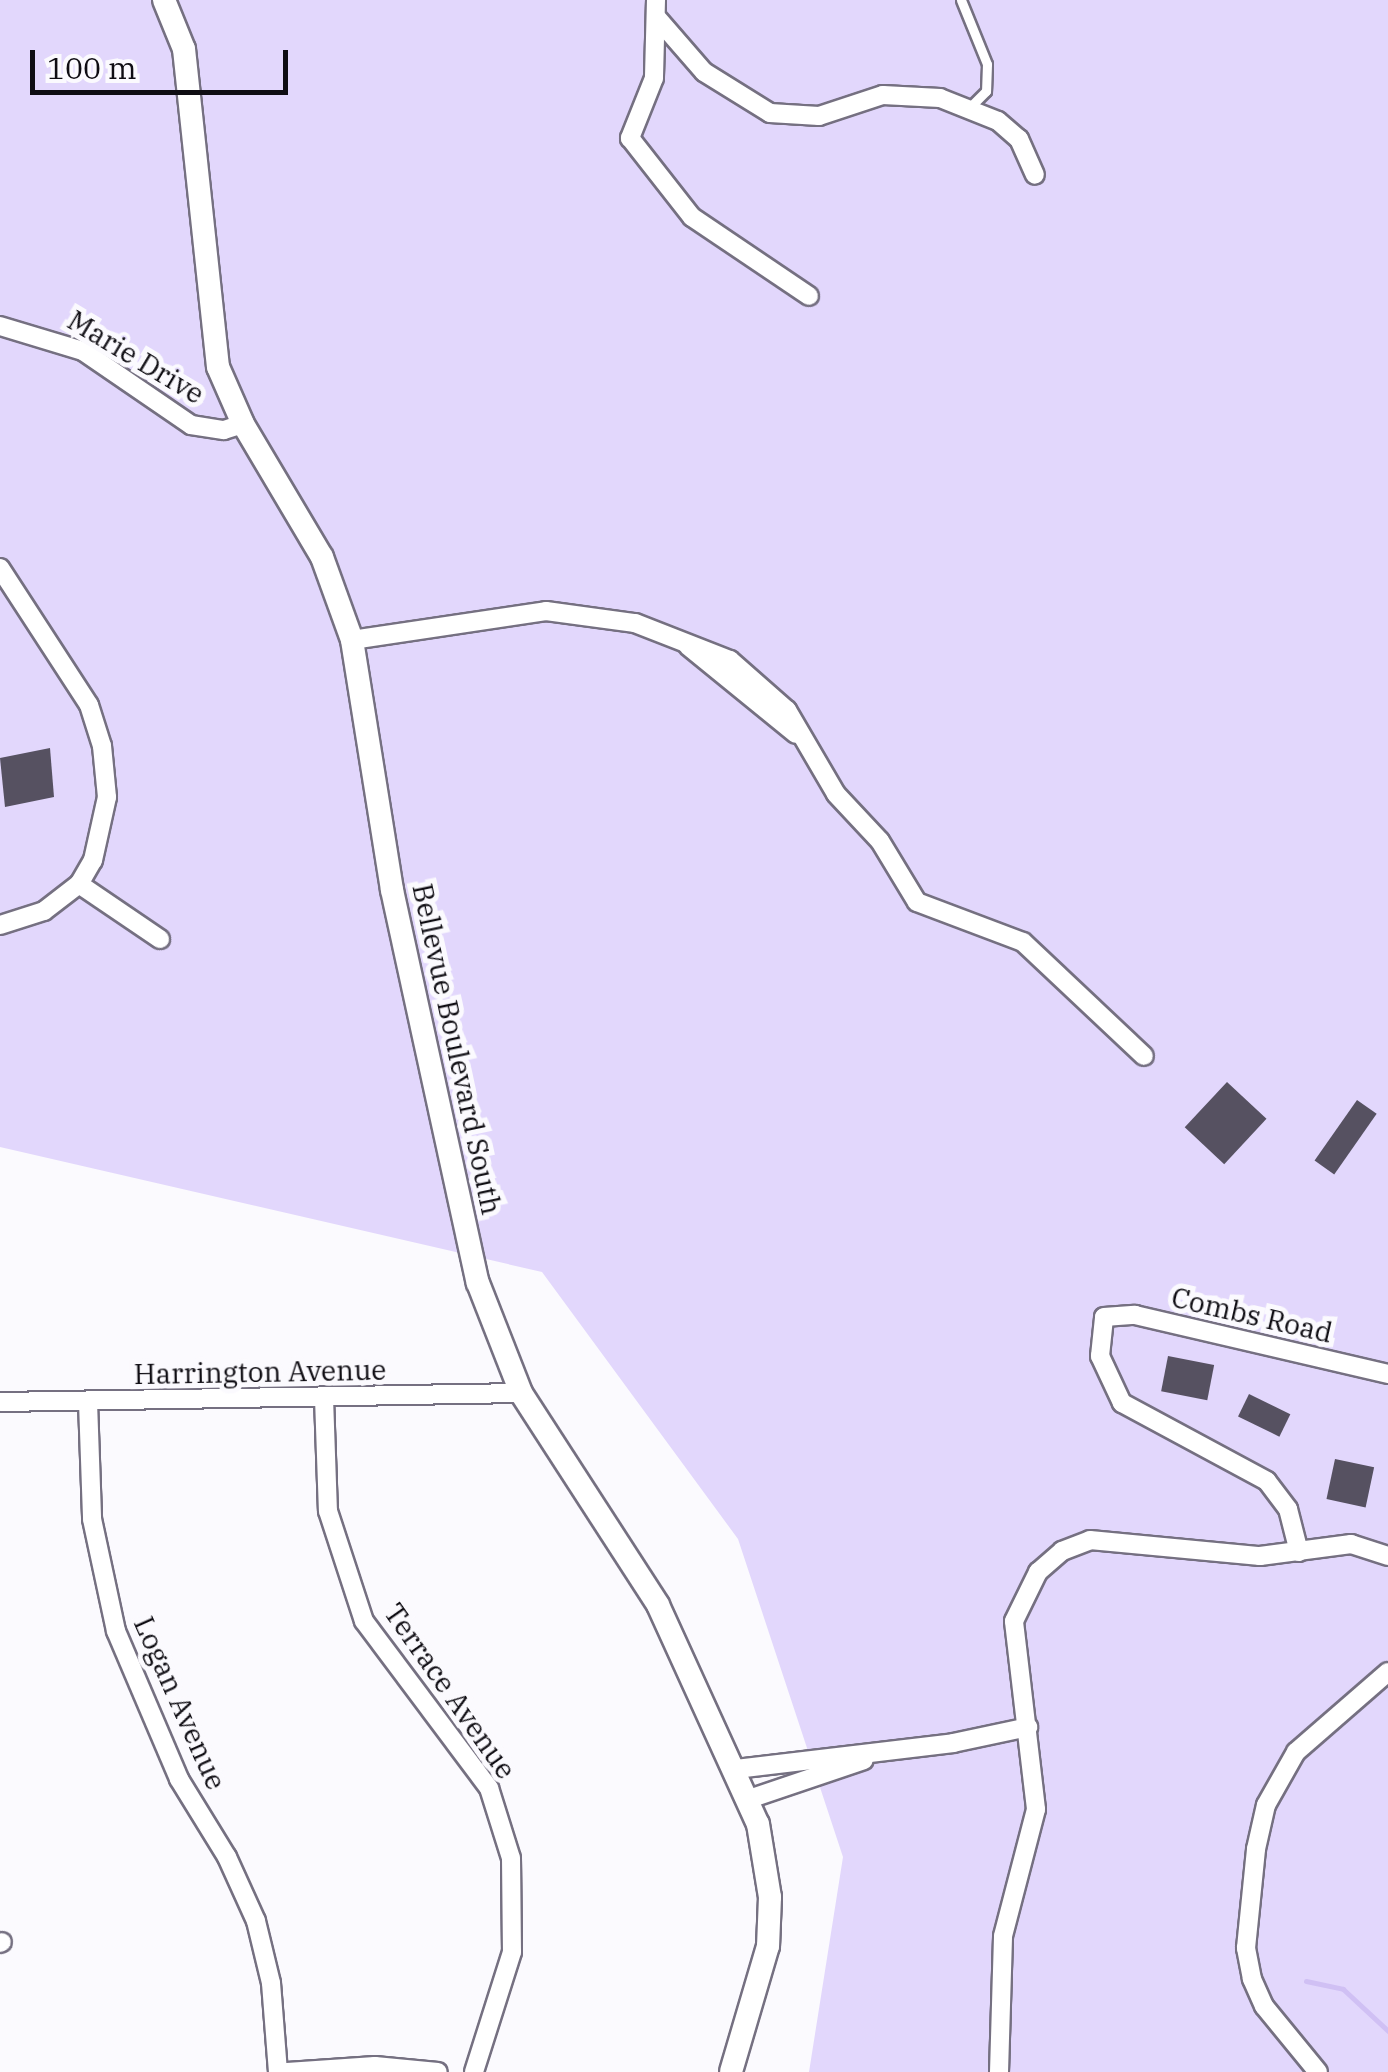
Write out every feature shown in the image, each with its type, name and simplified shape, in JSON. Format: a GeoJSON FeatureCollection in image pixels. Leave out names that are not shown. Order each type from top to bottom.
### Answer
{"type":"FeatureCollection","features":[{"type":"Feature","properties":{"kind":"street","name":"Bellevue Boulevard South"},"geometry":{"type":"LineString","coordinates":[[164,0],[184,49],[212,337],[243,424],[322,557],[352,640],[431,1085],[474,1270],[521,1393],[658,1606],[736,1769],[764,1846],[770,1922],[762,1975],[731,2072]]}},
{"type":"Feature","properties":{"kind":"street"},"geometry":{"type":"LineString","coordinates":[[657,10],[704,72],[770,114],[819,116],[845,104],[916,93],[970,107],[1019,139],[1034,175]]}},
{"type":"Feature","properties":{"kind":"street"},"geometry":{"type":"LineString","coordinates":[[657,10],[654,78],[630,138],[692,216],[809,296]]}},
{"type":"Feature","properties":{"kind":"street","name":"Marie Drive"},"geometry":{"type":"LineString","coordinates":[[0,326],[83,351],[191,425],[224,430],[243,424]]}},
{"type":"Feature","properties":{"kind":"street"},"geometry":{"type":"LineString","coordinates":[[0,568],[78,683],[102,746],[104,817],[80,884],[44,911],[0,925]]}},
{"type":"Feature","properties":{"kind":"street"},"geometry":{"type":"LineString","coordinates":[[352,640],[546,611],[609,616],[680,639],[805,742],[836,794],[880,840],[916,902],[1023,942],[1144,1056]]}},
{"type":"Feature","properties":{"kind":"street"},"geometry":{"type":"LineString","coordinates":[[80,884],[160,939]]}},
{"type":"Feature","properties":{"kind":"street","name":"Combs Road"},"geometry":{"type":"LineString","coordinates":[[1298,1552],[1288,1509],[1268,1482],[1122,1403],[1100,1356],[1104,1317],[1135,1315],[1388,1374]]}},
{"type":"Feature","properties":{"kind":"street","name":"Harrington Avenue"},"geometry":{"type":"LineString","coordinates":[[0,1402],[521,1393]]}},
{"type":"Feature","properties":{"kind":"street","name":"Terrace Avenue"},"geometry":{"type":"LineString","coordinates":[[324,1398],[328,1510],[364,1620],[489,1788],[512,1858],[512,1952],[474,2072]]}},
{"type":"Feature","properties":{"kind":"street","name":"Logan Avenue"},"geometry":{"type":"LineString","coordinates":[[88,1402],[92,1519],[116,1631],[179,1779],[228,1857],[256,1921],[271,1984],[278,2072]]}},
{"type":"Feature","properties":{"kind":"street"},"geometry":{"type":"LineString","coordinates":[[999,2072],[1003,1936],[1036,1809],[1014,1620],[1025,1589],[1062,1551],[1107,1540],[1244,1555],[1351,1544],[1388,1556]]}},
{"type":"Feature","properties":{"kind":"street"},"geometry":{"type":"LineString","coordinates":[[1318,2072],[1264,2006],[1252,1978],[1246,1948],[1258,1838],[1274,1786],[1296,1752],[1388,1672]]}},
{"type":"Feature","properties":{"kind":"street"},"geometry":{"type":"LineString","coordinates":[[736,1769],[878,1753],[1028,1726]]}},
{"type":"Feature","properties":{"kind":"street"},"geometry":{"type":"LineString","coordinates":[[749,1799],[830,1776],[878,1753]]}},
{"type":"Feature","properties":{"kind":"street"},"geometry":{"type":"LineString","coordinates":[[288,2072],[375,2066],[438,2072]]}},
{"type":"Feature","properties":{"kind":"lane"},"geometry":{"type":"LineString","coordinates":[[962,0],[987,64],[986,90],[970,107]]}},
{"type":"Feature","properties":{"kind":"shaded area"},"geometry":{"type":"Polygon","coordinates":[[[0,0],[1388,0],[1388,2072],[809,2072],[843,1857],[738,1539],[542,1272],[0,1147],[0,0]]]}},
{"type":"Feature","properties":{"kind":"building"},"geometry":{"type":"Polygon","coordinates":[[[50,748],[54,797],[5,807],[0,758],[50,748]]]}},
{"type":"Feature","properties":{"kind":"building"},"geometry":{"type":"Polygon","coordinates":[[[1227,1082],[1266,1119],[1224,1164],[1185,1127],[1227,1082]]]}},
{"type":"Feature","properties":{"kind":"building"},"geometry":{"type":"Polygon","coordinates":[[[1357,1100],[1377,1114],[1334,1174],[1315,1161],[1357,1100]]]}},
{"type":"Feature","properties":{"kind":"building"},"geometry":{"type":"Polygon","coordinates":[[[1168,1356],[1214,1365],[1207,1400],[1161,1391],[1168,1356]]]}},
{"type":"Feature","properties":{"kind":"building"},"geometry":{"type":"Polygon","coordinates":[[[1249,1394],[1290,1414],[1279,1437],[1238,1416],[1249,1394]]]}},
{"type":"Feature","properties":{"kind":"building"},"geometry":{"type":"Polygon","coordinates":[[[1335,1459],[1374,1467],[1366,1507],[1326,1499],[1335,1459]]]}},
{"type":"Feature","properties":{"kind":"waterway"},"geometry":{"type":"LineString","coordinates":[[1306,1981],[1343,1989],[1388,2031]]}}]}
